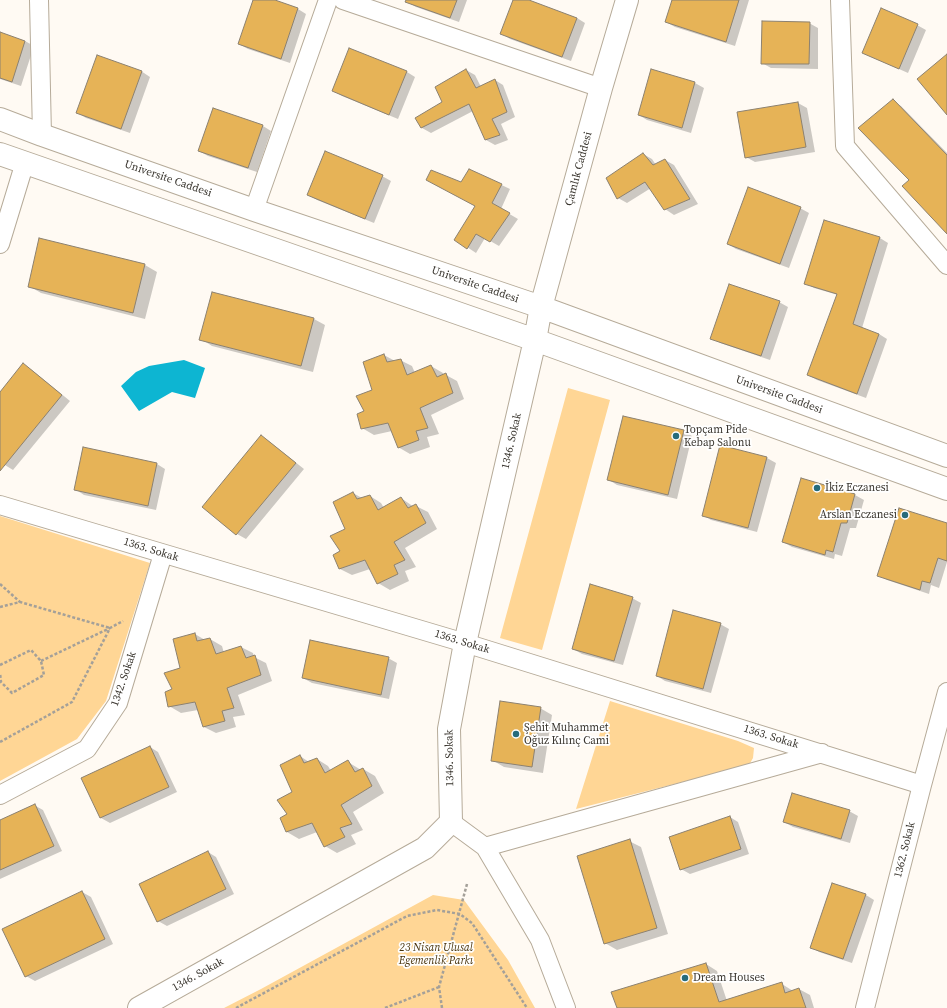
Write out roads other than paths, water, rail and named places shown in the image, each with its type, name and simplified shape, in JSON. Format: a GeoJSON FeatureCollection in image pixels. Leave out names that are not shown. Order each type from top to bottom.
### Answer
{"type":"FeatureCollection","features":[{"type":"Feature","properties":{"kind":"street"},"geometry":{"type":"LineString","coordinates":[[39,0],[42,136]]}},
{"type":"Feature","properties":{"kind":"street"},"geometry":{"type":"LineString","coordinates":[[254,210],[328,0]]}},
{"type":"Feature","properties":{"kind":"street"},"geometry":{"type":"LineString","coordinates":[[343,0],[372,4],[601,88]]}},
{"type":"Feature","properties":{"kind":"street","name":"Çamlık Caddesi"},"geometry":{"type":"LineString","coordinates":[[535,340],[541,307],[601,88],[627,0]]}},
{"type":"Feature","properties":{"kind":"street"},"geometry":{"type":"LineString","coordinates":[[840,0],[845,146],[947,264]]}},
{"type":"Feature","properties":{"kind":"street","name":"Universite Caddesi"},"geometry":{"type":"LineString","coordinates":[[0,119],[42,136],[254,210],[541,307],[947,456]]}},
{"type":"Feature","properties":{"kind":"street"},"geometry":{"type":"LineString","coordinates":[[0,154],[535,340],[947,489]]}},
{"type":"Feature","properties":{"kind":"street"},"geometry":{"type":"LineString","coordinates":[[0,244],[24,162]]}},
{"type":"Feature","properties":{"kind":"street","name":"1346. Sokak"},"geometry":{"type":"LineString","coordinates":[[139,1008],[425,848],[451,822],[448,729],[465,643],[535,340]]}},
{"type":"Feature","properties":{"kind":"street","name":"1363. Sokak"},"geometry":{"type":"LineString","coordinates":[[0,505],[465,643],[922,785]]}},
{"type":"Feature","properties":{"kind":"street","name":"1342. Sokak"},"geometry":{"type":"LineString","coordinates":[[0,795],[87,750],[118,703],[163,554]]}},
{"type":"Feature","properties":{"kind":"street","name":"1362. Sokak"},"geometry":{"type":"LineString","coordinates":[[865,1008],[947,692]]}},
{"type":"Feature","properties":{"kind":"street"},"geometry":{"type":"LineString","coordinates":[[485,847],[822,753]]}},
{"type":"Feature","properties":{"kind":"street"},"geometry":{"type":"LineString","coordinates":[[451,822],[485,847],[540,940],[566,1008]]}},
{"type":"Feature","properties":{"kind":"water"},"geometry":{"type":"Polygon","coordinates":[[[184,360],[205,368],[195,398],[172,392],[139,411],[121,386],[136,372],[149,366],[184,360]]]}},
{"type":"Feature","properties":{"kind":"place","name":"Topçam Pide Kebap Salonu"},"geometry":{"type":"Point","coordinates":[676,436]}},
{"type":"Feature","properties":{"kind":"place","name":"İkiz Eczanesi"},"geometry":{"type":"Point","coordinates":[817,488]}},
{"type":"Feature","properties":{"kind":"place","name":"Arslan Eczanesi"},"geometry":{"type":"Point","coordinates":[905,515]}},
{"type":"Feature","properties":{"kind":"place","name":"Şehit Muhammet Oğuz Kılınç Cami"},"geometry":{"type":"Point","coordinates":[516,734]}},
{"type":"Feature","properties":{"kind":"place","name":"Dream Houses"},"geometry":{"type":"Point","coordinates":[685,978]}},
{"type":"Feature","properties":{"kind":"park label","name":"23 Nisan Ulusal Egemenlik Parkı"},"geometry":{"type":"Point","coordinates":[436,954]}}]}
